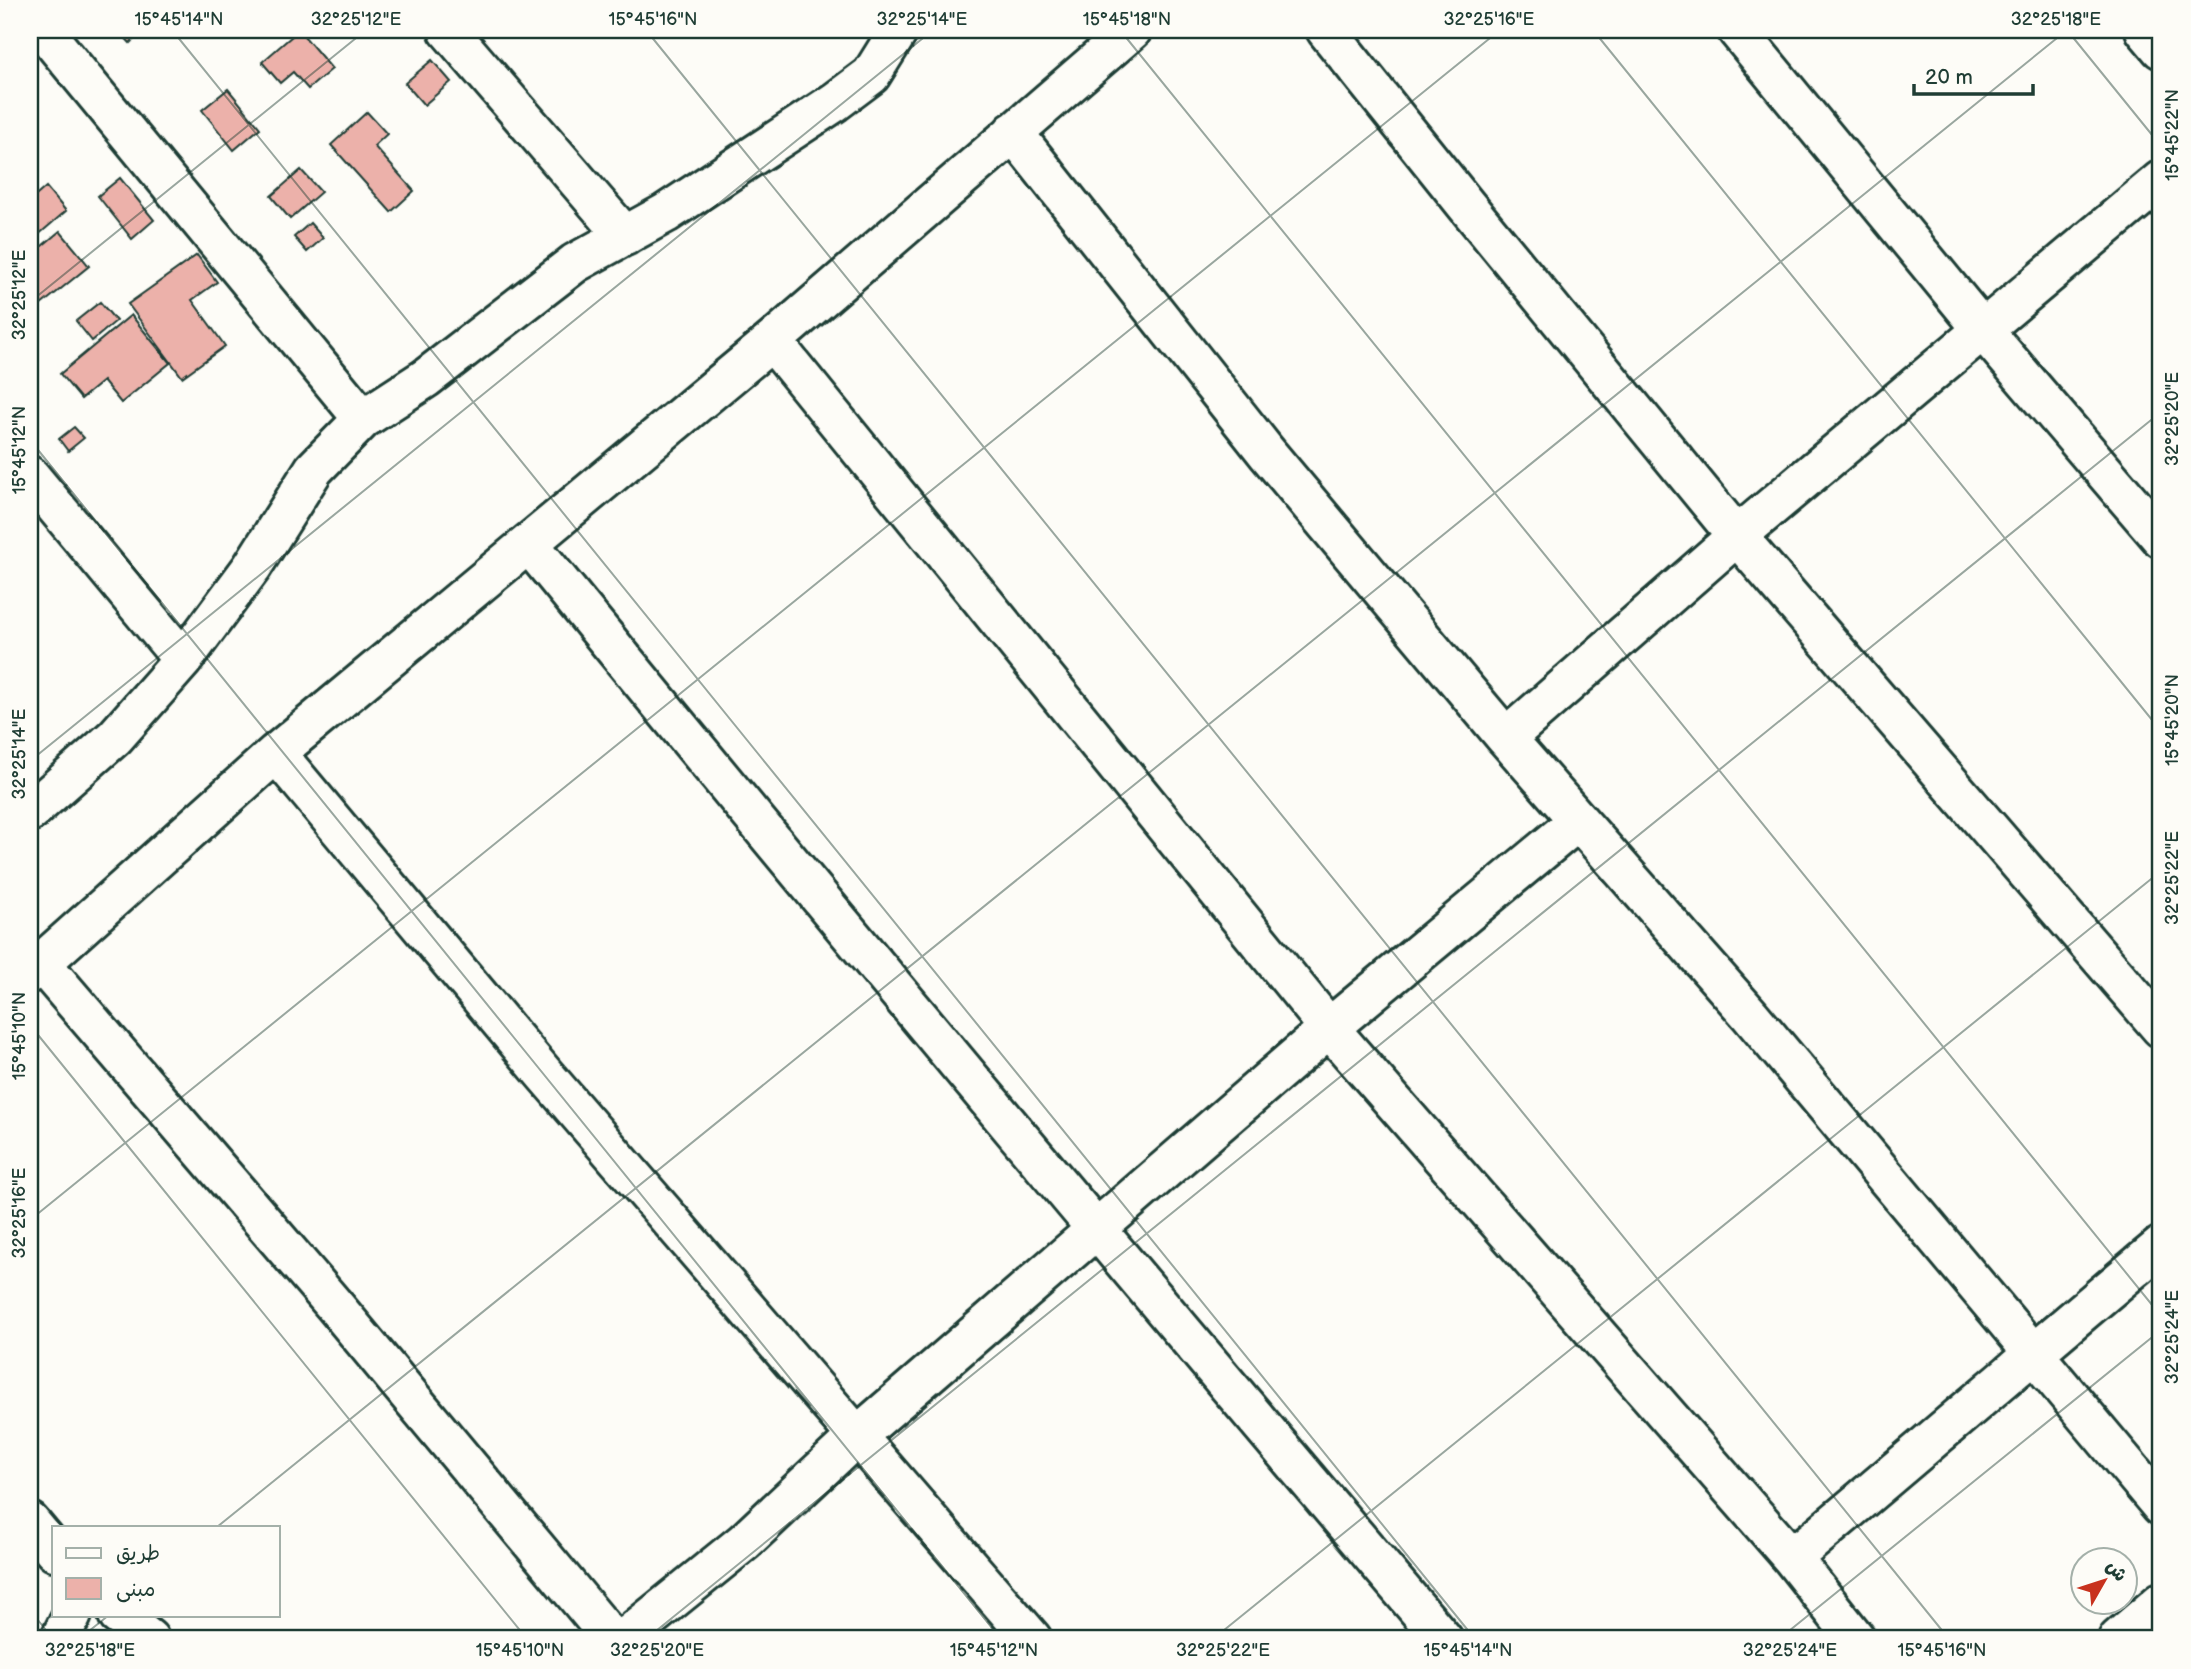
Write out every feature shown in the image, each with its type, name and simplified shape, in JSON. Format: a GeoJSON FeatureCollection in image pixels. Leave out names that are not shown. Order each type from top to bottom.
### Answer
{"type":"FeatureCollection","features":[{"type":"Feature","properties":{"kind":"street"},"geometry":{"type":"LineString","coordinates":[[43,30],[363,419]]}},
{"type":"Feature","properties":{"kind":"street"},"geometry":{"type":"LineString","coordinates":[[447,30],[625,236]]}},
{"type":"Feature","properties":{"kind":"street"},"geometry":{"type":"LineString","coordinates":[[612,1639],[335,1306],[36,968],[276,753],[772,341],[1132,30]]}},
{"type":"Feature","properties":{"kind":"street"},"geometry":{"type":"LineString","coordinates":[[1326,30],[1737,536],[2161,1028]]}},
{"type":"Feature","properties":{"kind":"street"},"geometry":{"type":"LineString","coordinates":[[1737,30],[1983,330],[2161,538]]}},
{"type":"Feature","properties":{"kind":"street"},"geometry":{"type":"LineString","coordinates":[[2145,30],[2161,50]]}},
{"type":"Feature","properties":{"kind":"street"},"geometry":{"type":"LineString","coordinates":[[30,812],[115,737],[183,660],[252,567],[314,469],[363,419],[426,378],[575,263],[723,176],[844,95],[871,75],[895,32]]}},
{"type":"Feature","properties":{"kind":"street"},"geometry":{"type":"LineString","coordinates":[[1013,132],[1267,453],[1506,738],[1750,1015],[2161,1507]]}},
{"type":"Feature","properties":{"kind":"street"},"geometry":{"type":"LineString","coordinates":[[1506,738],[1737,536],[2161,180]]}},
{"type":"Feature","properties":{"kind":"street"},"geometry":{"type":"LineString","coordinates":[[772,341],[1329,1028],[1792,1558],[1856,1639]]}},
{"type":"Feature","properties":{"kind":"street"},"geometry":{"type":"LineString","coordinates":[[30,475],[183,660]]}},
{"type":"Feature","properties":{"kind":"street"},"geometry":{"type":"LineString","coordinates":[[529,544],[800,876],[1096,1231],[1443,1639]]}},
{"type":"Feature","properties":{"kind":"street"},"geometry":{"type":"LineString","coordinates":[[276,753],[545,1074],[1032,1639]]}},
{"type":"Feature","properties":{"kind":"street"},"geometry":{"type":"LineString","coordinates":[[624,1639],[744,1542],[857,1436],[1329,1028],[1578,821]]}},
{"type":"Feature","properties":{"kind":"street"},"geometry":{"type":"LineString","coordinates":[[1792,1558],[2161,1246]]}},
{"type":"Feature","properties":{"kind":"street"},"geometry":{"type":"LineString","coordinates":[[30,1522],[52,1549]]}},
{"type":"Feature","properties":{"kind":"street"},"geometry":{"type":"LineString","coordinates":[[2118,1639],[2161,1602]]}},
{"type":"Feature","properties":{"kind":"street"},"geometry":{"type":"LineString","coordinates":[[60,1639],[72,1616]]}},
{"type":"Feature","properties":{"kind":"street"},"geometry":{"type":"LineString","coordinates":[[119,1616],[149,1639]]}},
{"type":"Feature","properties":{"kind":"building"},"geometry":{"type":"Polygon","coordinates":[[[137,30],[140,33],[130,43],[119,31],[137,30]]]}},
{"type":"Feature","properties":{"kind":"building"},"geometry":{"type":"Polygon","coordinates":[[[299,30],[332,69],[308,89],[293,72],[280,83],[262,62],[299,30]]]}},
{"type":"Feature","properties":{"kind":"building"},"geometry":{"type":"Polygon","coordinates":[[[432,60],[451,82],[424,105],[405,83],[432,60]]]}},
{"type":"Feature","properties":{"kind":"building"},"geometry":{"type":"Polygon","coordinates":[[[228,89],[260,128],[234,150],[202,110],[228,89]]]}},
{"type":"Feature","properties":{"kind":"building"},"geometry":{"type":"Polygon","coordinates":[[[367,112],[387,134],[374,146],[414,191],[391,212],[331,145],[367,112]]]}},
{"type":"Feature","properties":{"kind":"building"},"geometry":{"type":"Polygon","coordinates":[[[301,170],[321,192],[290,219],[271,196],[301,170]]]}},
{"type":"Feature","properties":{"kind":"building"},"geometry":{"type":"Polygon","coordinates":[[[120,178],[154,220],[132,239],[98,196],[120,178]]]}},
{"type":"Feature","properties":{"kind":"building"},"geometry":{"type":"Polygon","coordinates":[[[46,187],[66,211],[30,242],[30,201],[46,187]]]}},
{"type":"Feature","properties":{"kind":"building"},"geometry":{"type":"Polygon","coordinates":[[[310,223],[323,238],[307,252],[294,237],[310,223]]]}},
{"type":"Feature","properties":{"kind":"building"},"geometry":{"type":"Polygon","coordinates":[[[60,231],[89,266],[30,314],[30,279],[40,271],[30,256],[60,231]]]}},
{"type":"Feature","properties":{"kind":"building"},"geometry":{"type":"Polygon","coordinates":[[[197,255],[217,282],[192,300],[225,346],[182,377],[128,304],[197,255]]]}},
{"type":"Feature","properties":{"kind":"building"},"geometry":{"type":"Polygon","coordinates":[[[100,302],[116,321],[92,341],[76,321],[100,302]]]}},
{"type":"Feature","properties":{"kind":"building"},"geometry":{"type":"Polygon","coordinates":[[[131,315],[170,363],[121,403],[103,381],[81,399],[60,374],[131,315]]]}},
{"type":"Feature","properties":{"kind":"building"},"geometry":{"type":"Polygon","coordinates":[[[74,427],[84,438],[68,451],[59,439],[74,427]]]}}]}
